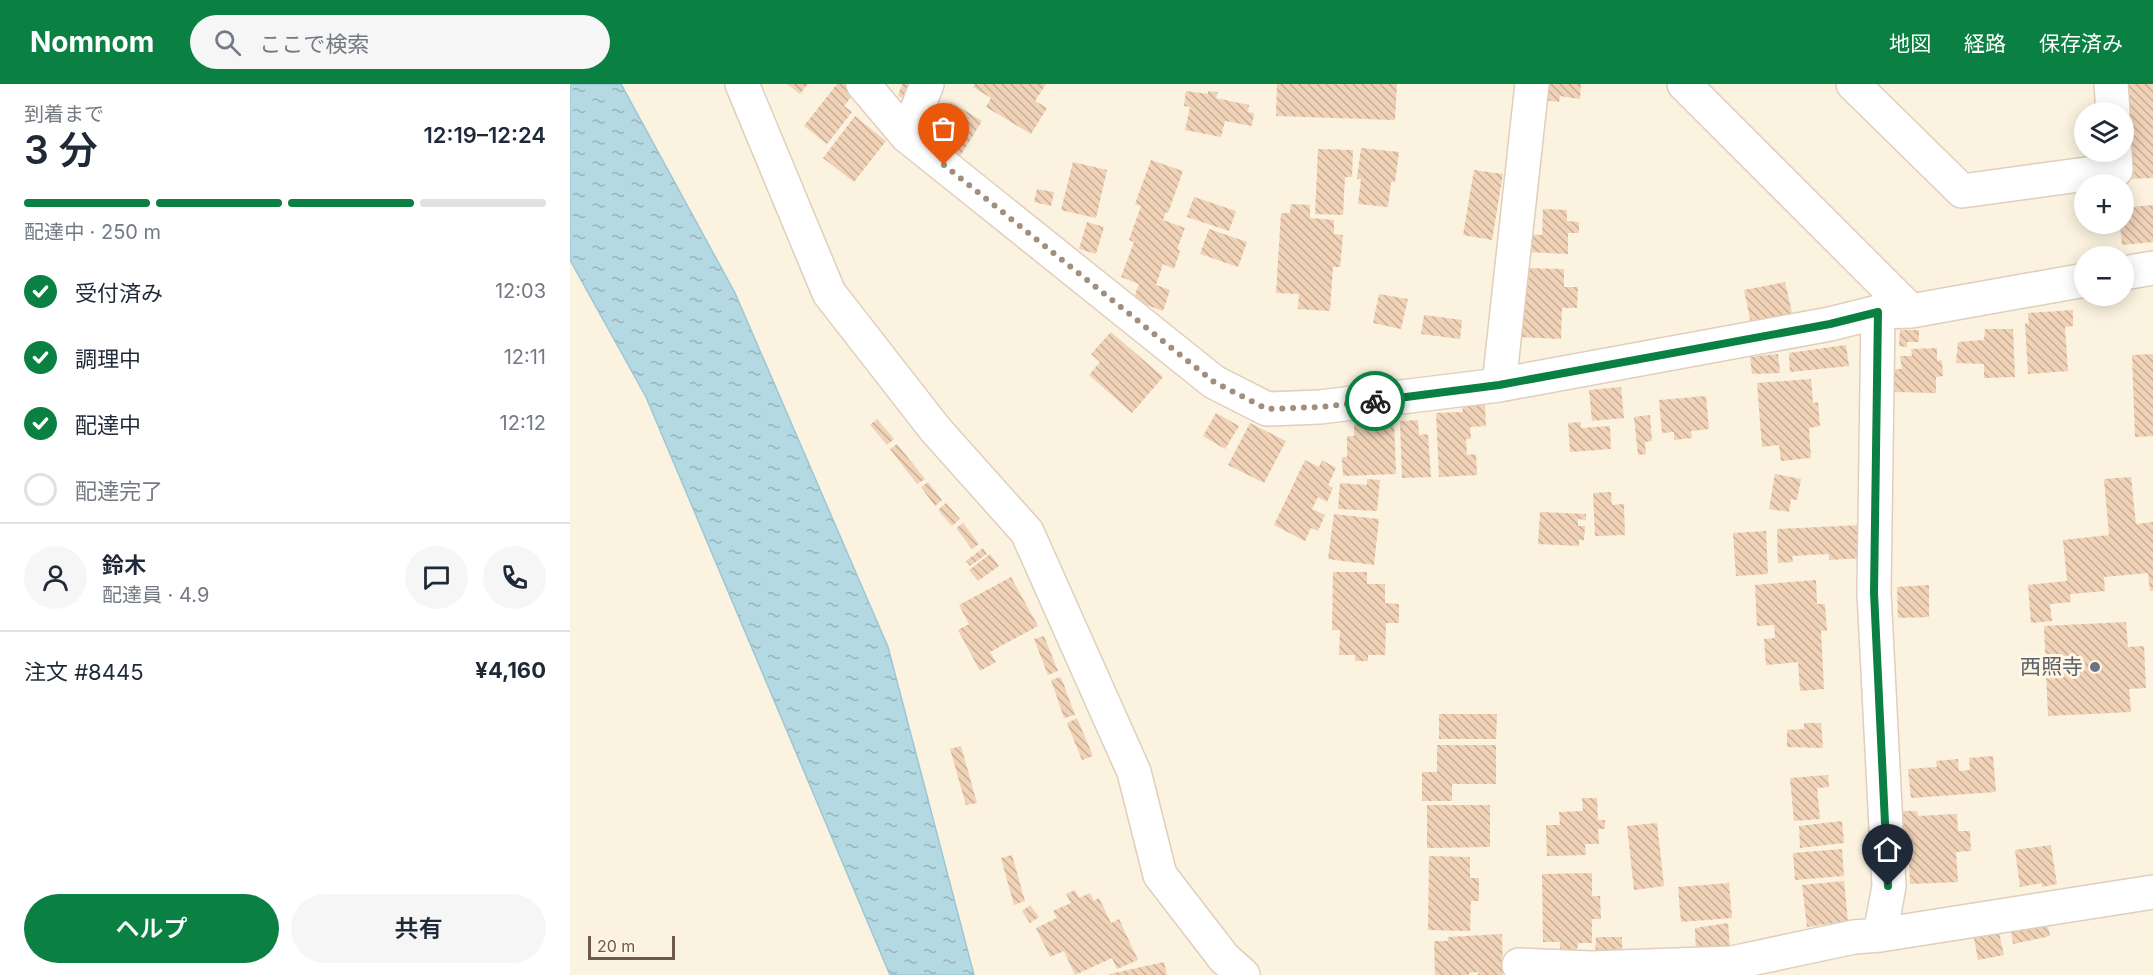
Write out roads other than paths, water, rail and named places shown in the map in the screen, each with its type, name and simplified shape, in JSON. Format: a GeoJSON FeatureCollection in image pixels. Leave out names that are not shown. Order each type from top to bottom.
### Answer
{"type":"FeatureCollection","features":[{"type":"Feature","properties":{"kind":"street"},"geometry":{"type":"LineString","coordinates":[[742,84],[829,293],[935,429],[1027,532],[1134,772],[1160,876],[1224,958],[1243,975]]}},
{"type":"Feature","properties":{"kind":"street"},"geometry":{"type":"LineString","coordinates":[[863,84],[908,136],[1214,382],[1267,409],[1320,407],[1499,385],[1830,324],[1878,312],[1911,310],[2074,282]]}},
{"type":"Feature","properties":{"kind":"street"},"geometry":{"type":"LineString","coordinates":[[908,136],[927,84]]}},
{"type":"Feature","properties":{"kind":"street"},"geometry":{"type":"LineString","coordinates":[[1499,385],[1532,84]]}},
{"type":"Feature","properties":{"kind":"street"},"geometry":{"type":"LineString","coordinates":[[1684,84],[1911,310]]}},
{"type":"Feature","properties":{"kind":"street"},"geometry":{"type":"LineString","coordinates":[[2111,84],[2112,102]]}},
{"type":"Feature","properties":{"kind":"street"},"geometry":{"type":"LineString","coordinates":[[1864,88],[1962,191],[2116,170],[2116,162]]}},
{"type":"Feature","properties":{"kind":"street"},"geometry":{"type":"LineString","coordinates":[[2134,271],[2153,268]]}},
{"type":"Feature","properties":{"kind":"street"},"geometry":{"type":"LineString","coordinates":[[1878,312],[1874,593],[1888,886],[1880,935]]}},
{"type":"Feature","properties":{"kind":"street"},"geometry":{"type":"LineString","coordinates":[[1519,965],[1591,968],[1732,963],[1854,938],[2153,892]]}},
{"type":"Feature","properties":{"kind":"water"},"geometry":{"type":"Polygon","coordinates":[[[570,84],[621,84],[735,293],[888,647],[974,975],[890,975],[646,397],[570,260],[570,84]]]}},
{"type":"Feature","properties":{"kind":"place","name":"西照寺"},"geometry":{"type":"Point","coordinates":[2095,667]}}]}
